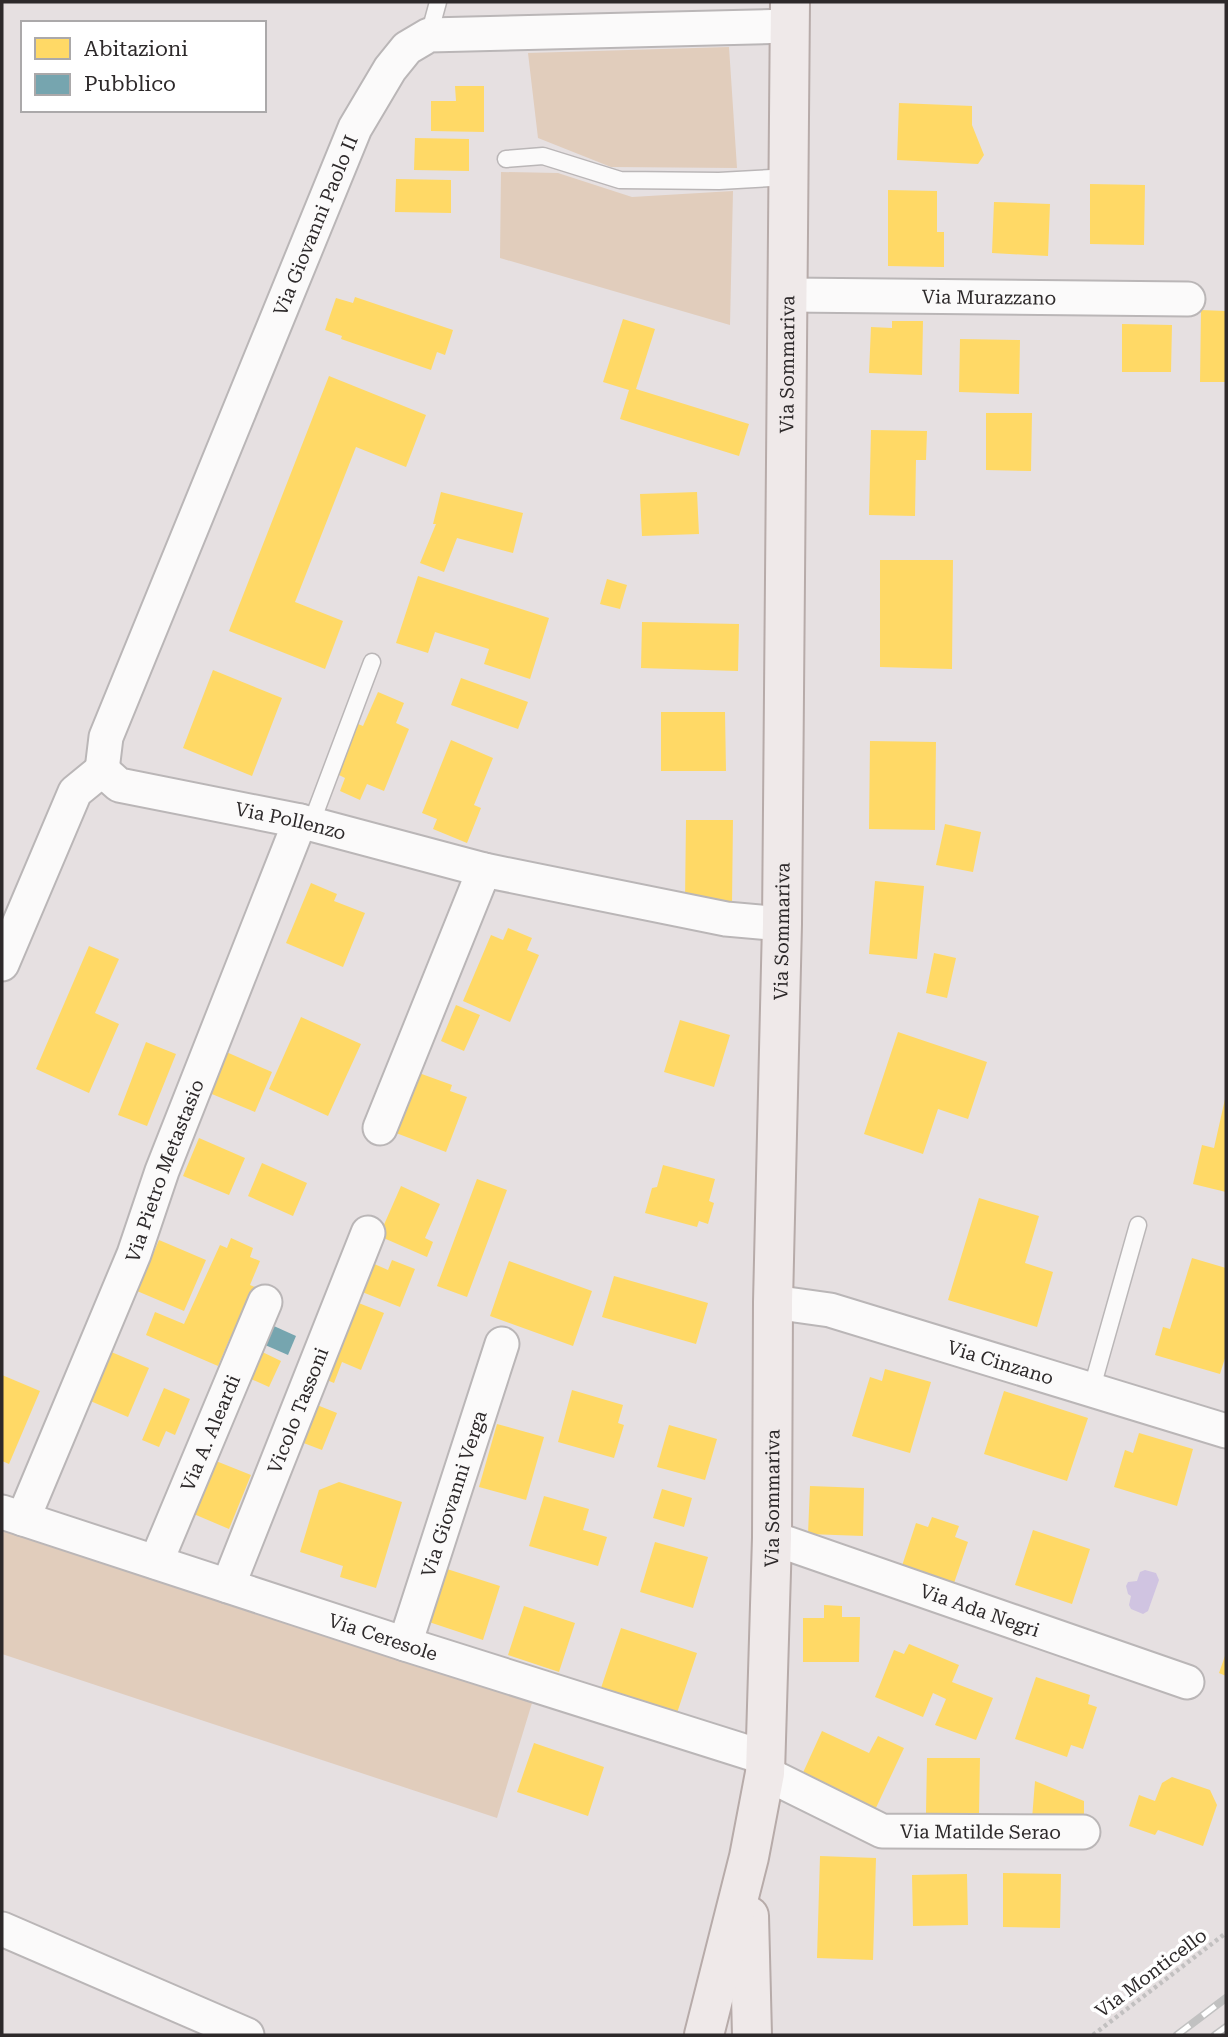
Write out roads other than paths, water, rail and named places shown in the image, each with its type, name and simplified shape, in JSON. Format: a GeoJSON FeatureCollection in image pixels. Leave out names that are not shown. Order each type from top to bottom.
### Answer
{"type":"FeatureCollection","features":[{"type":"Feature","properties":{"kind":"main road","name":"Via Sommariva"},"geometry":{"type":"LineString","coordinates":[[704,2035],[749,1857],[765,1765],[772,1538],[782,924],[790,14]]}},
{"type":"Feature","properties":{"kind":"main road","name":"Via Sommariva"},"geometry":{"type":"LineString","coordinates":[[749,1857],[752,2035]]}},
{"type":"Feature","properties":{"kind":"street"},"geometry":{"type":"LineString","coordinates":[[429,34],[790,14]]}},
{"type":"Feature","properties":{"kind":"street","name":"Via Giovanni Paolo II"},"geometry":{"type":"LineString","coordinates":[[102,770],[106,737],[355,128],[390,69],[407,48],[429,34]]}},
{"type":"Feature","properties":{"kind":"street","name":"Via Murazzano"},"geometry":{"type":"LineString","coordinates":[[789,295],[1188,299]]}},
{"type":"Feature","properties":{"kind":"street"},"geometry":{"type":"LineString","coordinates":[[2,964],[75,792],[102,770]]}},
{"type":"Feature","properties":{"kind":"street","name":"Via Pollenzo"},"geometry":{"type":"LineString","coordinates":[[102,770],[119,785],[306,822],[484,870],[726,919],[782,924]]}},
{"type":"Feature","properties":{"kind":"street","name":"Via Pietro Metastasio"},"geometry":{"type":"LineString","coordinates":[[12,1515],[134,1254],[162,1171],[306,822]]}},
{"type":"Feature","properties":{"kind":"street"},"geometry":{"type":"LineString","coordinates":[[380,1128],[484,870]]}},
{"type":"Feature","properties":{"kind":"street","name":"Vicolo Tassoni"},"geometry":{"type":"LineString","coordinates":[[228,1586],[368,1233]]}},
{"type":"Feature","properties":{"kind":"street","name":"Via A. Aleardi"},"geometry":{"type":"LineString","coordinates":[[156,1562],[265,1302]]}},
{"type":"Feature","properties":{"kind":"street","name":"Via Cinzano"},"geometry":{"type":"LineString","coordinates":[[774,1302],[830,1310],[1226,1431]]}},
{"type":"Feature","properties":{"kind":"street","name":"Via Giovanni Verga"},"geometry":{"type":"LineString","coordinates":[[405,1644],[502,1344]]}},
{"type":"Feature","properties":{"kind":"street","name":"Via Ceresole"},"geometry":{"type":"LineString","coordinates":[[12,1515],[765,1765]]}},
{"type":"Feature","properties":{"kind":"street","name":"Via Ada Negri"},"geometry":{"type":"LineString","coordinates":[[772,1538],[1187,1682]]}},
{"type":"Feature","properties":{"kind":"street","name":"Via Matilde Serao"},"geometry":{"type":"LineString","coordinates":[[765,1765],[882,1831],[1083,1832]]}},
{"type":"Feature","properties":{"kind":"street"},"geometry":{"type":"LineString","coordinates":[[2,1929],[247,2035]]}},
{"type":"Feature","properties":{"kind":"lane"},"geometry":{"type":"LineString","coordinates":[[429,34],[438,2]]}},
{"type":"Feature","properties":{"kind":"lane"},"geometry":{"type":"LineString","coordinates":[[506,159],[543,156],[620,180],[719,181],[789,177]]}},
{"type":"Feature","properties":{"kind":"lane"},"geometry":{"type":"LineString","coordinates":[[306,822],[372,662]]}},
{"type":"Feature","properties":{"kind":"lane"},"geometry":{"type":"LineString","coordinates":[[1091,1391],[1138,1225]]}},
{"type":"Feature","properties":{"kind":"railway"},"geometry":{"type":"LineString","coordinates":[[1177,2035],[1226,1998]]}},
{"type":"Feature","properties":{"kind":"railway"},"geometry":{"type":"LineString","coordinates":[[1215,2035],[1226,2027]]}}]}
